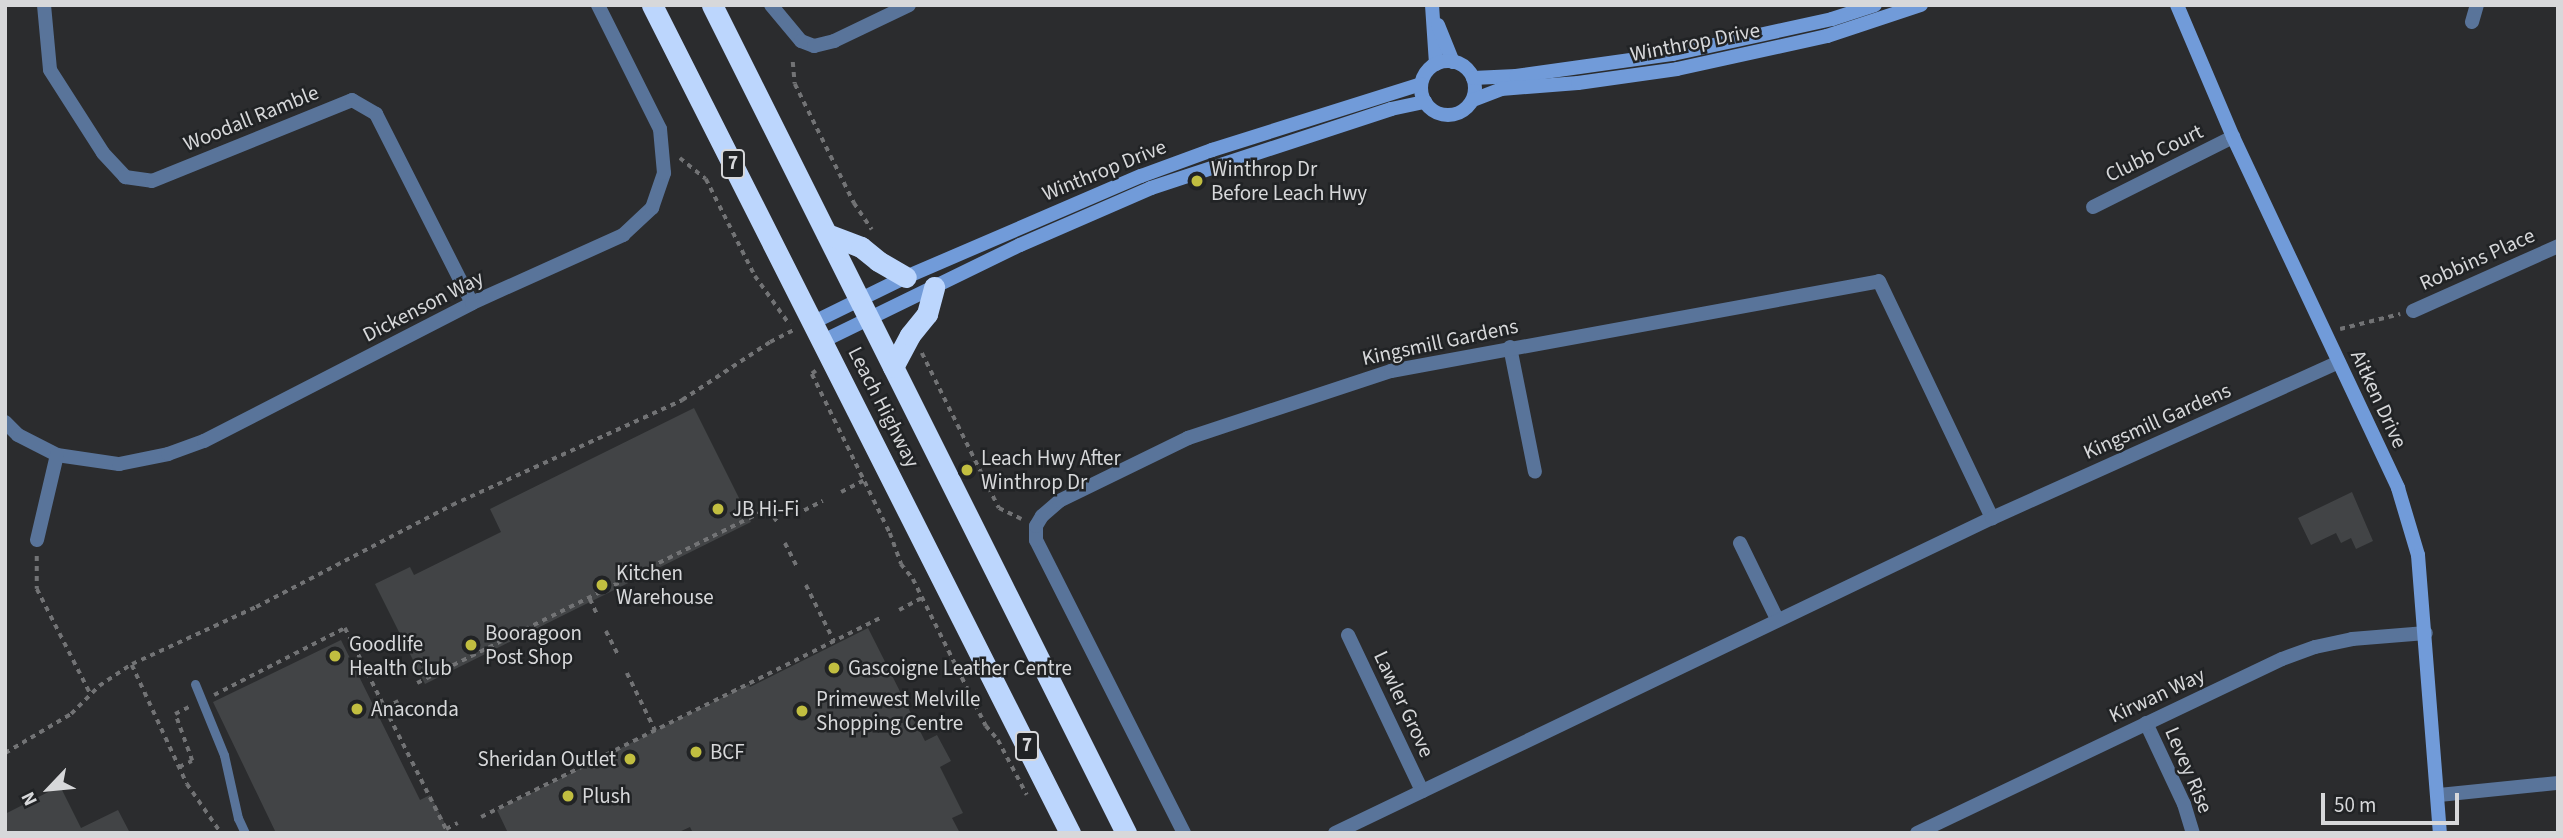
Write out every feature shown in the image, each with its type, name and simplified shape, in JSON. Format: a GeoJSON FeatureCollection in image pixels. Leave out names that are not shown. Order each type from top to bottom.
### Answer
{"type":"FeatureCollection","features":[{"type":"Feature","properties":{"kind":"highway","name":"Leach Highway"},"geometry":{"type":"LineString","coordinates":[[652,5],[825,367],[1070,833]]}},
{"type":"Feature","properties":{"kind":"highway","name":"Leach Highway"},"geometry":{"type":"LineString","coordinates":[[712,5],[1126,833]]}},
{"type":"Feature","properties":{"kind":"highway"},"geometry":{"type":"LineString","coordinates":[[827,234],[861,247],[878,261],[906,277]]}},
{"type":"Feature","properties":{"kind":"highway"},"geometry":{"type":"LineString","coordinates":[[893,367],[910,335],[927,314],[934,287]]}},
{"type":"Feature","properties":{"kind":"street","name":"Woodall Ramble"},"geometry":{"type":"LineString","coordinates":[[44,5],[50,70],[103,153],[125,177],[152,181],[352,100],[376,114],[472,303]]}},
{"type":"Feature","properties":{"kind":"street","name":"Dickenson Way"},"geometry":{"type":"LineString","coordinates":[[5,422],[18,435],[57,455],[119,464],[168,454],[204,441],[472,303],[623,235],[652,208],[664,173],[660,129],[598,5]]}},
{"type":"Feature","properties":{"kind":"street"},"geometry":{"type":"LineString","coordinates":[[771,5],[801,41],[814,46],[834,41],[909,5]]}},
{"type":"Feature","properties":{"kind":"street","name":"Winthrop Drive"},"geometry":{"type":"LineString","coordinates":[[1473,78],[1516,76],[1672,54],[1832,19],[1875,5]]}},
{"type":"Feature","properties":{"kind":"street","name":"Winthrop Drive"},"geometry":{"type":"LineString","coordinates":[[1473,100],[1501,89],[1578,83],[1677,69],[1827,36],[1921,5]]}},
{"type":"Feature","properties":{"kind":"street"},"geometry":{"type":"LineString","coordinates":[[2472,22],[2477,5]]}},
{"type":"Feature","properties":{"kind":"street","name":"Aitken Drive"},"geometry":{"type":"LineString","coordinates":[[2179,7],[2233,137],[2398,488],[2418,555],[2440,833]]}},
{"type":"Feature","properties":{"kind":"street"},"geometry":{"type":"LineString","coordinates":[[1433,9],[1453,62]]}},
{"type":"Feature","properties":{"kind":"street"},"geometry":{"type":"LineString","coordinates":[[1433,9],[1436,64]]}},
{"type":"Feature","properties":{"kind":"street"},"geometry":{"type":"LineString","coordinates":[[1453,62],[1462,65],[1473,78],[1473,100],[1461,112],[1445,116],[1424,102],[1421,84],[1424,76],[1436,64],[1453,62]]}},
{"type":"Feature","properties":{"kind":"street","name":"Winthrop Drive"},"geometry":{"type":"LineString","coordinates":[[810,331],[864,309],[906,277],[1141,176],[1212,150],[1421,84]]}},
{"type":"Feature","properties":{"kind":"street","name":"Winthrop Drive"},"geometry":{"type":"LineString","coordinates":[[810,331],[864,309],[934,287],[1092,211],[1151,188],[1378,113],[1424,102]]}},
{"type":"Feature","properties":{"kind":"street","name":"Clubb Court"},"geometry":{"type":"LineString","coordinates":[[2093,207],[2233,137]]}},
{"type":"Feature","properties":{"kind":"street","name":"Robbins Place"},"geometry":{"type":"LineString","coordinates":[[2413,312],[2558,246]]}},
{"type":"Feature","properties":{"kind":"street","name":"Kingsmill Gardens"},"geometry":{"type":"LineString","coordinates":[[1036,526],[1042,516],[1059,501],[1188,438],[1391,371],[1879,281],[1992,518]]}},
{"type":"Feature","properties":{"kind":"street"},"geometry":{"type":"LineString","coordinates":[[1510,347],[1535,472]]}},
{"type":"Feature","properties":{"kind":"street","name":"Kingsmill Gardens"},"geometry":{"type":"LineString","coordinates":[[1335,833],[1992,518],[2339,362]]}},
{"type":"Feature","properties":{"kind":"street"},"geometry":{"type":"LineString","coordinates":[[37,540],[57,455]]}},
{"type":"Feature","properties":{"kind":"street"},"geometry":{"type":"LineString","coordinates":[[1036,526],[1035,540],[1184,833]]}},
{"type":"Feature","properties":{"kind":"street"},"geometry":{"type":"LineString","coordinates":[[1740,543],[1777,619]]}},
{"type":"Feature","properties":{"kind":"street","name":"Kirwan Way"},"geometry":{"type":"LineString","coordinates":[[1917,833],[2282,659],[2315,647],[2353,639],[2426,633]]}},
{"type":"Feature","properties":{"kind":"street","name":"Lawler Grove"},"geometry":{"type":"LineString","coordinates":[[1348,635],[1422,791]]}},
{"type":"Feature","properties":{"kind":"street","name":"Levey Rise"},"geometry":{"type":"LineString","coordinates":[[2146,723],[2184,804],[2193,833]]}},
{"type":"Feature","properties":{"kind":"street"},"geometry":{"type":"LineString","coordinates":[[2439,795],[2558,783]]}},
{"type":"Feature","properties":{"kind":"lane"},"geometry":{"type":"LineString","coordinates":[[195,684],[225,755],[238,818],[245,833]]}},
{"type":"Feature","properties":{"kind":"path"},"geometry":{"type":"LineString","coordinates":[[793,62],[795,84],[854,202],[876,237]]}},
{"type":"Feature","properties":{"kind":"path"},"geometry":{"type":"LineString","coordinates":[[662,150],[675,154],[706,180],[755,276],[779,313],[810,331]]}},
{"type":"Feature","properties":{"kind":"path"},"geometry":{"type":"LineString","coordinates":[[2325,333],[2413,312]]}},
{"type":"Feature","properties":{"kind":"path"},"geometry":{"type":"LineString","coordinates":[[800,340],[810,331]]}},
{"type":"Feature","properties":{"kind":"path"},"geometry":{"type":"LineString","coordinates":[[5,753],[71,714],[99,686],[132,664],[256,607],[452,505],[682,400],[770,342],[810,331]]}},
{"type":"Feature","properties":{"kind":"path"},"geometry":{"type":"LineString","coordinates":[[921,351],[999,508],[1036,526]]}},
{"type":"Feature","properties":{"kind":"path"},"geometry":{"type":"LineString","coordinates":[[811,361],[825,367]]}},
{"type":"Feature","properties":{"kind":"path"},"geometry":{"type":"LineString","coordinates":[[825,367],[812,374],[890,533],[901,564],[922,597],[986,726],[998,740],[1029,799]]}},
{"type":"Feature","properties":{"kind":"path"},"geometry":{"type":"LineString","coordinates":[[841,492],[863,481]]}},
{"type":"Feature","properties":{"kind":"path"},"geometry":{"type":"LineString","coordinates":[[794,515],[823,501]]}},
{"type":"Feature","properties":{"kind":"path"},"geometry":{"type":"LineString","coordinates":[[418,683],[768,509],[777,524]]}},
{"type":"Feature","properties":{"kind":"path"},"geometry":{"type":"LineString","coordinates":[[37,540],[37,589],[91,695]]}},
{"type":"Feature","properties":{"kind":"path"},"geometry":{"type":"LineString","coordinates":[[785,542],[797,567]]}},
{"type":"Feature","properties":{"kind":"path"},"geometry":{"type":"LineString","coordinates":[[806,585],[834,641]]}},
{"type":"Feature","properties":{"kind":"path"},"geometry":{"type":"LineString","coordinates":[[899,610],[922,597]]}},
{"type":"Feature","properties":{"kind":"path"},"geometry":{"type":"LineString","coordinates":[[590,599],[597,614]]}},
{"type":"Feature","properties":{"kind":"path"},"geometry":{"type":"LineString","coordinates":[[481,817],[881,618]]}},
{"type":"Feature","properties":{"kind":"path"},"geometry":{"type":"LineString","coordinates":[[214,695],[345,628],[446,829],[458,823]]}},
{"type":"Feature","properties":{"kind":"path"},"geometry":{"type":"LineString","coordinates":[[606,631],[618,655]]}},
{"type":"Feature","properties":{"kind":"path"},"geometry":{"type":"LineString","coordinates":[[132,664],[179,767],[221,833]]}},
{"type":"Feature","properties":{"kind":"path"},"geometry":{"type":"LineString","coordinates":[[627,673],[655,730]]}},
{"type":"Feature","properties":{"kind":"path"},"geometry":{"type":"LineString","coordinates":[[385,708],[398,701]]}},
{"type":"Feature","properties":{"kind":"path"},"geometry":{"type":"LineString","coordinates":[[179,767],[192,761],[174,714],[189,707]]}},
{"type":"Feature","properties":{"kind":"building"},"geometry":{"type":"Polygon","coordinates":[[[694,408],[751,522],[425,684],[375,584],[410,567],[414,575],[501,532],[490,509],[694,408]]]}},
{"type":"Feature","properties":{"kind":"building"},"geometry":{"type":"Polygon","coordinates":[[[2352,492],[2373,541],[2356,549],[2351,538],[2341,543],[2336,533],[2311,545],[2298,518],[2352,492]]]}},
{"type":"Feature","properties":{"kind":"building","name":"Primewest Melville Shopping Centre"},"geometry":{"type":"Polygon","coordinates":[[[868,628],[925,741],[937,735],[951,761],[940,767],[963,813],[952,818],[960,833],[693,833],[690,827],[677,833],[508,833],[497,810],[749,684],[750,687],[868,628]]]}},
{"type":"Feature","properties":{"kind":"building"},"geometry":{"type":"Polygon","coordinates":[[[341,640],[420,800],[430,795],[450,833],[276,833],[213,702],[341,640]]]}},
{"type":"Feature","properties":{"kind":"building"},"geometry":{"type":"Polygon","coordinates":[[[60,786],[81,828],[118,810],[130,833],[5,833],[5,814],[60,786]]]}},
{"type":"Feature","properties":{"kind":"place","name":"Winthrop Dr Before Leach Hwy"},"geometry":{"type":"Point","coordinates":[1197,181]}},
{"type":"Feature","properties":{"kind":"place","name":"Leach Hwy After Winthrop Dr"},"geometry":{"type":"Point","coordinates":[967,470]}},
{"type":"Feature","properties":{"kind":"place","name":"JB Hi-Fi"},"geometry":{"type":"Point","coordinates":[718,509]}},
{"type":"Feature","properties":{"kind":"place","name":"Kitchen Warehouse"},"geometry":{"type":"Point","coordinates":[602,585]}},
{"type":"Feature","properties":{"kind":"place","name":"Booragoon Post Shop"},"geometry":{"type":"Point","coordinates":[471,645]}},
{"type":"Feature","properties":{"kind":"place","name":"Goodlife Health Club"},"geometry":{"type":"Point","coordinates":[335,656]}},
{"type":"Feature","properties":{"kind":"place","name":"Gascoigne Leather Centre"},"geometry":{"type":"Point","coordinates":[834,668]}},
{"type":"Feature","properties":{"kind":"place","name":"Anaconda"},"geometry":{"type":"Point","coordinates":[357,709]}},
{"type":"Feature","properties":{"kind":"place","name":"Primewest Melville Shopping Centre"},"geometry":{"type":"Point","coordinates":[802,711]}},
{"type":"Feature","properties":{"kind":"place","name":"BCF"},"geometry":{"type":"Point","coordinates":[696,752]}},
{"type":"Feature","properties":{"kind":"place","name":"Sheridan Outlet"},"geometry":{"type":"Point","coordinates":[630,759]}},
{"type":"Feature","properties":{"kind":"place","name":"Plush"},"geometry":{"type":"Point","coordinates":[568,796]}}]}
